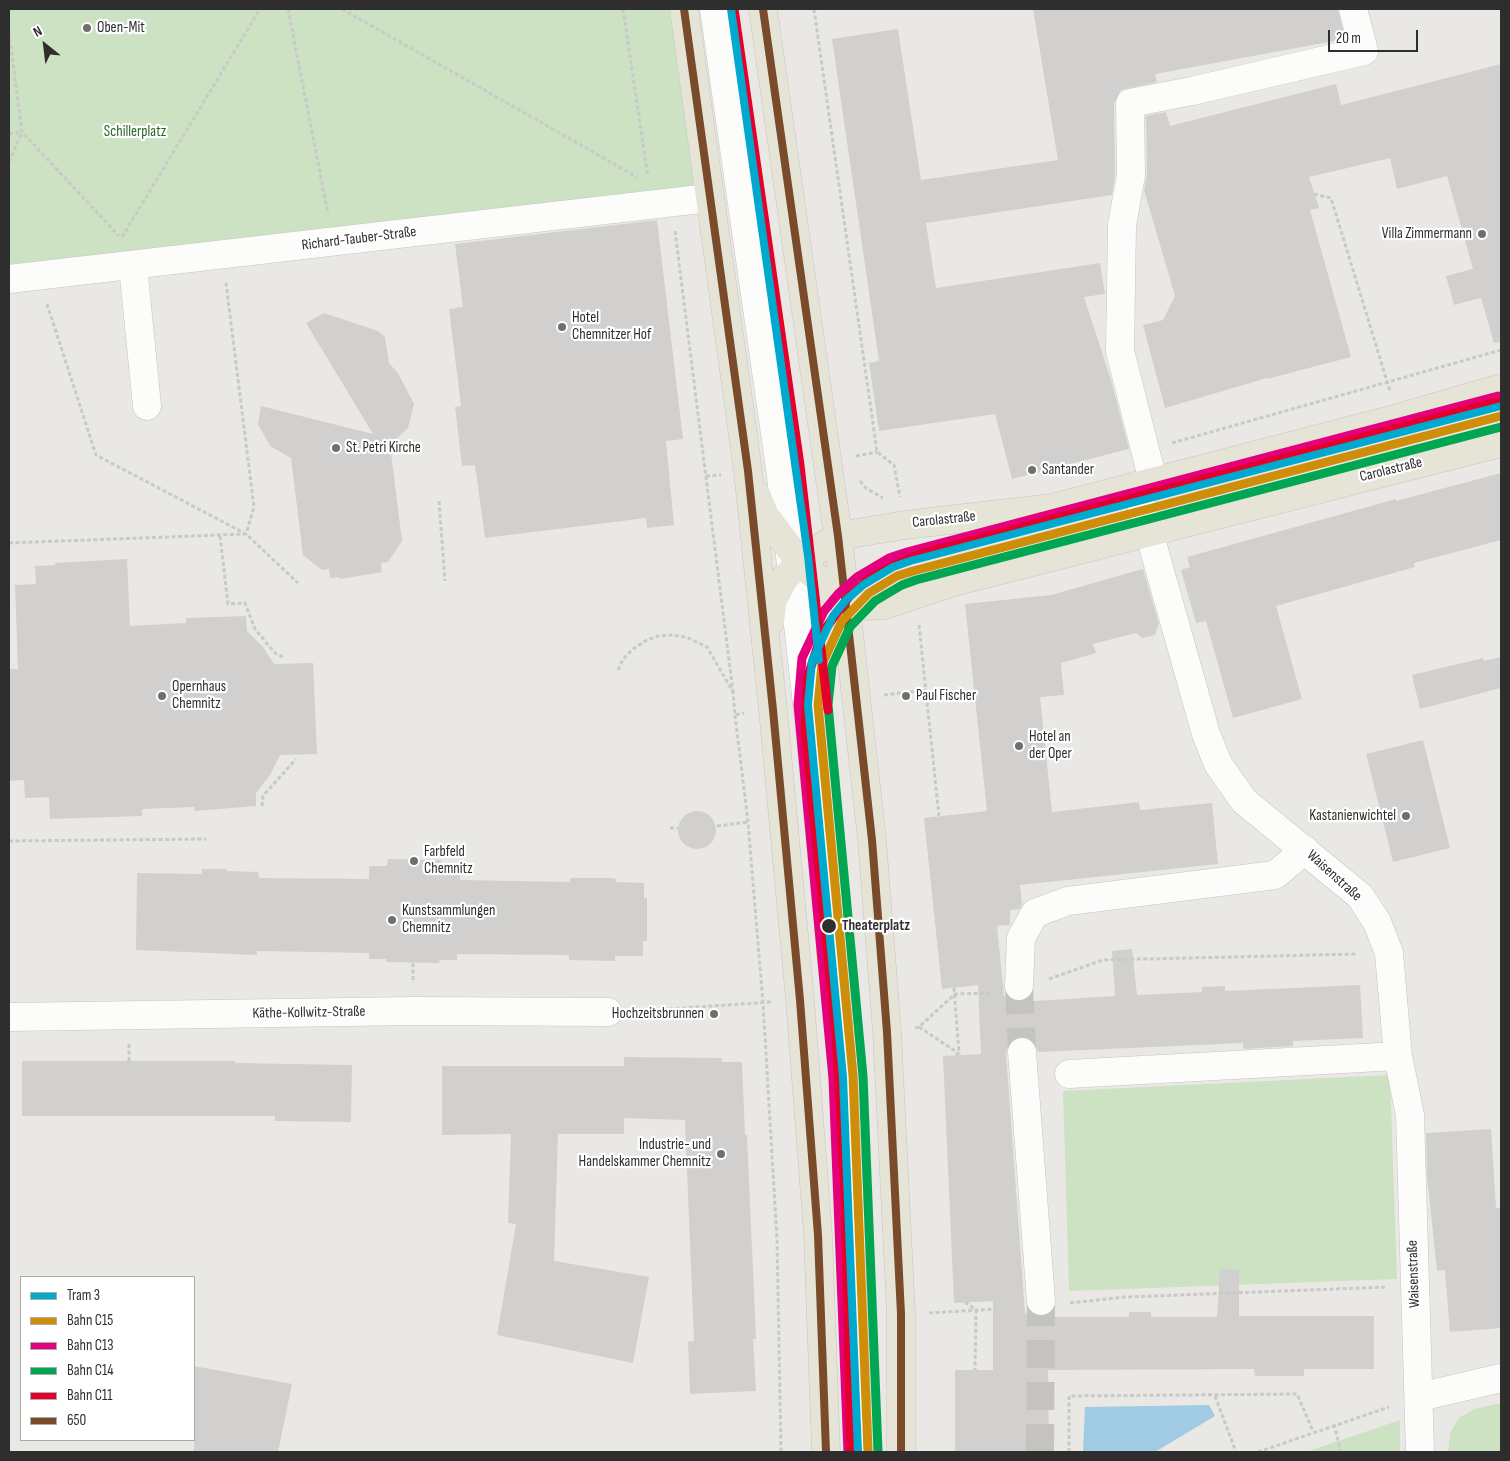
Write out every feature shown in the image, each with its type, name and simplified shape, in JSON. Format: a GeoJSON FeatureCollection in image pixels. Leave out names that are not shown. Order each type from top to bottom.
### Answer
{"type":"FeatureCollection","features":[{"type":"Feature","properties":{"kind":"main road"},"geometry":{"type":"LineString","coordinates":[[684,9],[748,471],[767,647],[800,1000],[818,1235],[826,1452]]}},
{"type":"Feature","properties":{"kind":"main road"},"geometry":{"type":"LineString","coordinates":[[763,9],[838,536],[872,840],[887,1032],[900,1314],[901,1452]]}},
{"type":"Feature","properties":{"kind":"main road","name":"Carolastraße"},"geometry":{"type":"LineString","coordinates":[[767,647],[772,602],[783,580],[800,562],[838,536],[905,525],[1052,508],[1398,418],[1501,388]]}},
{"type":"Feature","properties":{"kind":"main road","name":"Carolastraße"},"geometry":{"type":"LineString","coordinates":[[748,471],[765,516],[800,562],[838,596],[867,606],[885,604],[915,593],[1148,532],[1501,443]]}},
{"type":"Feature","properties":{"kind":"street"},"geometry":{"type":"LineString","coordinates":[[714,9],[800,562],[840,1034],[849,1192],[858,1452]]}},
{"type":"Feature","properties":{"kind":"street"},"geometry":{"type":"LineString","coordinates":[[731,9],[856,1033],[865,1192],[871,1452]]}},
{"type":"Feature","properties":{"kind":"street","name":"Waisenstraße"},"geometry":{"type":"LineString","coordinates":[[1353,9],[1364,51],[1192,91],[1130,103],[1131,175],[1122,225],[1120,351],[1147,450],[1144,483],[1148,532],[1206,734],[1218,764],[1244,801],[1360,896],[1377,922],[1389,953],[1398,1056],[1410,1115],[1414,1286],[1420,1397],[1420,1452]]}},
{"type":"Feature","properties":{"kind":"street","name":"Richard-Tauber-Straße"},"geometry":{"type":"LineString","coordinates":[[9,280],[709,198]]}},
{"type":"Feature","properties":{"kind":"street"},"geometry":{"type":"LineString","coordinates":[[133,266],[148,406]]}},
{"type":"Feature","properties":{"kind":"street"},"geometry":{"type":"LineString","coordinates":[[1030,984],[1021,938],[1036,913],[1068,901],[1275,874],[1305,850]]}},
{"type":"Feature","properties":{"kind":"street","name":"Käthe-Kollwitz-Straße"},"geometry":{"type":"LineString","coordinates":[[9,1017],[414,1011],[608,1012]]}},
{"type":"Feature","properties":{"kind":"street"},"geometry":{"type":"LineString","coordinates":[[1022,1052],[1054,1302]]}},
{"type":"Feature","properties":{"kind":"street"},"geometry":{"type":"LineString","coordinates":[[1069,1074],[1398,1056]]}},
{"type":"Feature","properties":{"kind":"street"},"geometry":{"type":"LineString","coordinates":[[1420,1397],[1501,1378]]}},
{"type":"Feature","properties":{"kind":"path"},"geometry":{"type":"LineString","coordinates":[[22,132],[122,238],[260,9]]}},
{"type":"Feature","properties":{"kind":"path"},"geometry":{"type":"LineString","coordinates":[[288,9],[328,217]]}},
{"type":"Feature","properties":{"kind":"path"},"geometry":{"type":"LineString","coordinates":[[342,9],[648,183],[623,9]]}},
{"type":"Feature","properties":{"kind":"path"},"geometry":{"type":"LineString","coordinates":[[814,9],[877,452],[894,465],[900,500],[883,498],[866,488],[855,474]]}},
{"type":"Feature","properties":{"kind":"path"},"geometry":{"type":"LineString","coordinates":[[9,32],[22,132],[9,162]]}},
{"type":"Feature","properties":{"kind":"path"},"geometry":{"type":"LineString","coordinates":[[9,134],[22,132]]}},
{"type":"Feature","properties":{"kind":"path"},"geometry":{"type":"LineString","coordinates":[[1314,194],[1331,198],[1398,418]]}},
{"type":"Feature","properties":{"kind":"path"},"geometry":{"type":"LineString","coordinates":[[671,202],[733,692]]}},
{"type":"Feature","properties":{"kind":"path"},"geometry":{"type":"LineString","coordinates":[[224,255],[254,508],[246,534]]}},
{"type":"Feature","properties":{"kind":"path"},"geometry":{"type":"LineString","coordinates":[[38,276],[96,455],[246,534],[298,583]]}},
{"type":"Feature","properties":{"kind":"path"},"geometry":{"type":"LineString","coordinates":[[1147,450],[1501,350]]}},
{"type":"Feature","properties":{"kind":"path"},"geometry":{"type":"LineString","coordinates":[[863,455],[877,452]]}},
{"type":"Feature","properties":{"kind":"path"},"geometry":{"type":"LineString","coordinates":[[439,501],[445,581]]}},
{"type":"Feature","properties":{"kind":"path"},"geometry":{"type":"LineString","coordinates":[[905,525],[915,593],[939,816]]}},
{"type":"Feature","properties":{"kind":"path"},"geometry":{"type":"LineString","coordinates":[[9,543],[246,534]]}},
{"type":"Feature","properties":{"kind":"path"},"geometry":{"type":"LineString","coordinates":[[220,536],[228,604],[245,603],[255,629],[275,653],[285,658]]}},
{"type":"Feature","properties":{"kind":"path"},"geometry":{"type":"LineString","coordinates":[[618,670],[623,659],[645,641],[658,636],[686,637]]}},
{"type":"Feature","properties":{"kind":"path"},"geometry":{"type":"LineString","coordinates":[[735,715],[748,822],[763,1003],[776,1239],[781,1452]]}},
{"type":"Feature","properties":{"kind":"path"},"geometry":{"type":"LineString","coordinates":[[262,806],[263,796],[296,759]]}},
{"type":"Feature","properties":{"kind":"path"},"geometry":{"type":"LineString","coordinates":[[717,826],[783,818]]}},
{"type":"Feature","properties":{"kind":"path"},"geometry":{"type":"LineString","coordinates":[[670,828],[678,828]]}},
{"type":"Feature","properties":{"kind":"path"},"geometry":{"type":"LineString","coordinates":[[9,841],[206,839]]}},
{"type":"Feature","properties":{"kind":"path"},"geometry":{"type":"LineString","coordinates":[[1030,984],[1103,960],[1389,953]]}},
{"type":"Feature","properties":{"kind":"path"},"geometry":{"type":"LineString","coordinates":[[919,1027],[957,1054],[954,988]]}},
{"type":"Feature","properties":{"kind":"path"},"geometry":{"type":"LineString","coordinates":[[955,994],[987,993]]}},
{"type":"Feature","properties":{"kind":"path"},"geometry":{"type":"LineString","coordinates":[[636,1011],[800,1000]]}},
{"type":"Feature","properties":{"kind":"path"},"geometry":{"type":"LineString","coordinates":[[1054,1302],[1125,1297],[1414,1286]]}},
{"type":"Feature","properties":{"kind":"path"},"geometry":{"type":"LineString","coordinates":[[965,1302],[976,1310]]}},
{"type":"Feature","properties":{"kind":"path"},"geometry":{"type":"LineString","coordinates":[[900,1314],[996,1309]]}},
{"type":"Feature","properties":{"kind":"path"},"geometry":{"type":"LineString","coordinates":[[975,1370],[976,1310]]}},
{"type":"Feature","properties":{"kind":"path"},"geometry":{"type":"LineString","coordinates":[[1069,1452],[1069,1396],[1296,1394],[1313,1431]]}},
{"type":"Feature","properties":{"kind":"path"},"geometry":{"type":"LineString","coordinates":[[1215,1396],[1236,1452]]}},
{"type":"Feature","properties":{"kind":"path"},"geometry":{"type":"LineString","coordinates":[[1258,1452],[1313,1431],[1420,1397]]}},
{"type":"Feature","properties":{"kind":"path"},"geometry":{"type":"LineString","coordinates":[[1334,1424],[1341,1452]]}},
{"type":"Feature","properties":{"kind":"green space","name":"Schillerplatz"},"geometry":{"type":"Polygon","coordinates":[[[9,9],[672,9],[695,193],[9,272],[9,9]]]}},
{"type":"Feature","properties":{"kind":"green space"},"geometry":{"type":"Polygon","coordinates":[[[1390,1075],[1397,1279],[1069,1291],[1063,1091],[1390,1075]]]}},
{"type":"Feature","properties":{"kind":"green space"},"geometry":{"type":"Polygon","coordinates":[[[1501,1403],[1501,1452],[1448,1452],[1450,1433],[1459,1418],[1474,1409],[1501,1403]]]}},
{"type":"Feature","properties":{"kind":"green space"},"geometry":{"type":"Polygon","coordinates":[[[1400,1420],[1400,1452],[1306,1452],[1400,1420]]]}},
{"type":"Feature","properties":{"kind":"water"},"geometry":{"type":"Polygon","coordinates":[[[1209,1405],[1215,1416],[1155,1452],[1083,1452],[1085,1407],[1209,1405]]]}},
{"type":"Feature","properties":{"kind":"building"},"geometry":{"type":"Polygon","coordinates":[[[1033,9],[1338,9],[1345,39],[1155,74],[1157,82],[1121,90],[1114,103],[1115,174],[1112,195],[926,223],[936,288],[1100,263],[1105,294],[1084,297],[1111,380],[1129,449],[1012,479],[995,414],[879,431],[869,363],[879,361],[832,39],[898,29],[921,180],[1058,160],[1033,9]]]}},
{"type":"Feature","properties":{"kind":"building"},"geometry":{"type":"Polygon","coordinates":[[[1501,64],[1501,342],[1494,343],[1481,298],[1454,305],[1446,276],[1473,269],[1447,176],[1397,189],[1390,158],[1309,177],[1319,208],[1310,210],[1351,357],[1267,378],[1165,408],[1143,325],[1163,320],[1175,296],[1144,190],[1147,175],[1146,116],[1166,112],[1170,126],[1336,84],[1341,105],[1501,64]]]}},
{"type":"Feature","properties":{"kind":"building"},"geometry":{"type":"Polygon","coordinates":[[[657,220],[683,439],[666,441],[674,525],[647,528],[646,518],[485,538],[475,465],[462,466],[455,407],[461,406],[449,309],[463,307],[455,244],[657,220]]]}},
{"type":"Feature","properties":{"kind":"building","name":"St. Petri Kirche"},"geometry":{"type":"Polygon","coordinates":[[[324,313],[378,331],[385,337],[389,363],[398,373],[414,404],[408,428],[390,445],[402,541],[388,562],[381,563],[382,572],[340,579],[339,577],[330,578],[329,569],[322,570],[303,555],[291,458],[270,446],[258,424],[261,406],[373,434],[306,323],[324,313]]]}},
{"type":"Feature","properties":{"kind":"building"},"geometry":{"type":"Polygon","coordinates":[[[1501,473],[1501,540],[1414,563],[1415,567],[1276,606],[1302,699],[1233,718],[1206,621],[1196,623],[1181,570],[1190,567],[1187,557],[1396,499],[1396,501],[1501,473]]]}},
{"type":"Feature","properties":{"kind":"building","name":"Opernhaus Chemnitz"},"geometry":{"type":"Polygon","coordinates":[[[127,559],[130,626],[186,623],[186,618],[246,616],[247,631],[263,647],[274,664],[313,663],[317,754],[280,755],[270,775],[256,793],[256,806],[195,811],[194,807],[142,809],[142,816],[50,819],[49,797],[25,798],[24,780],[9,781],[9,669],[18,669],[15,585],[36,584],[35,566],[127,559]]]}},
{"type":"Feature","properties":{"kind":"building"},"geometry":{"type":"Polygon","coordinates":[[[1143,569],[1159,624],[1155,635],[1142,638],[1136,633],[1093,644],[1096,653],[1061,663],[1064,695],[1040,697],[1052,812],[1139,802],[1140,810],[1212,803],[1218,864],[1020,885],[1022,904],[1020,909],[1010,910],[1010,925],[997,926],[1004,996],[1019,1002],[1115,996],[1112,951],[1132,949],[1137,995],[1202,992],[1202,987],[1225,986],[1225,991],[1360,985],[1363,1038],[1293,1041],[1293,1046],[1243,1049],[1243,1043],[1038,1052],[1035,1044],[1029,1038],[1021,1036],[1013,1039],[1006,1053],[1025,1313],[1042,1317],[1051,1313],[1051,1317],[1129,1317],[1129,1312],[1151,1312],[1151,1317],[1217,1317],[1220,1269],[1239,1269],[1239,1316],[1374,1316],[1374,1369],[1304,1369],[1304,1376],[1255,1376],[1254,1369],[1048,1370],[1049,1452],[955,1452],[955,1370],[993,1370],[993,1301],[954,1303],[943,1056],[981,1054],[978,985],[942,989],[924,818],[987,811],[965,604],[1051,595],[1143,569]]]}},
{"type":"Feature","properties":{"kind":"building"},"geometry":{"type":"Polygon","coordinates":[[[1501,657],[1501,688],[1420,709],[1412,675],[1483,658],[1484,661],[1501,657]]]}},
{"type":"Feature","properties":{"kind":"building"},"geometry":{"type":"Polygon","coordinates":[[[1423,740],[1450,848],[1393,862],[1366,754],[1423,740]]]}},
{"type":"Feature","properties":{"kind":"building"},"geometry":{"type":"Polygon","coordinates":[[[697,811],[704,812],[710,817],[715,823],[715,837],[710,843],[704,848],[697,849],[690,848],[684,843],[679,837],[678,830],[679,823],[684,817],[690,812],[697,811]]]}},
{"type":"Feature","properties":{"kind":"building","name":"Kunstsammlungen Chemnitz"},"geometry":{"type":"Polygon","coordinates":[[[388,859],[441,860],[441,866],[460,867],[460,880],[570,882],[570,878],[612,878],[616,879],[616,882],[644,883],[644,898],[647,898],[647,941],[643,941],[643,956],[615,956],[615,961],[569,960],[569,955],[457,954],[457,960],[439,960],[440,963],[386,962],[386,959],[369,959],[369,953],[257,951],[257,955],[136,950],[137,873],[202,874],[202,869],[226,869],[226,871],[258,872],[259,878],[369,879],[369,866],[387,866],[388,859]]]}},
{"type":"Feature","properties":{"kind":"building"},"geometry":{"type":"Polygon","coordinates":[[[624,1057],[722,1058],[722,1062],[742,1062],[756,1339],[753,1339],[756,1391],[690,1394],[688,1342],[694,1341],[685,1120],[624,1118],[624,1134],[558,1134],[554,1261],[649,1277],[633,1363],[497,1335],[516,1224],[508,1223],[511,1134],[442,1135],[442,1066],[624,1066],[624,1057]]]}},
{"type":"Feature","properties":{"kind":"building"},"geometry":{"type":"Polygon","coordinates":[[[22,1061],[235,1061],[235,1063],[352,1065],[351,1122],[275,1121],[275,1116],[22,1116],[22,1061]]]}},
{"type":"Feature","properties":{"kind":"building"},"geometry":{"type":"Polygon","coordinates":[[[1491,1129],[1496,1208],[1501,1208],[1501,1328],[1450,1332],[1445,1270],[1437,1271],[1427,1176],[1426,1133],[1491,1129]]]}},
{"type":"Feature","properties":{"kind":"building"},"geometry":{"type":"Polygon","coordinates":[[[195,1366],[292,1384],[278,1452],[194,1452],[195,1366]]]}},
{"type":"Feature","properties":{"kind":"tunnel"},"geometry":{"type":"LineString","coordinates":[[1019,986],[1022,1052]]}},
{"type":"Feature","properties":{"kind":"tunnel"},"geometry":{"type":"LineString","coordinates":[[1040,1452],[1041,1301]]}},
{"type":"Feature","properties":{"kind":"tram line","name":"3"},"geometry":{"type":"LineString","coordinates":[[731,9],[808,556],[819,660]]}},
{"type":"Feature","properties":{"kind":"tram line","name":"3"},"geometry":{"type":"LineString","coordinates":[[858,1452],[843,1077],[808,705],[812,661],[833,616],[846,600],[863,585],[893,567],[910,561],[1501,406]]}},
{"type":"Feature","properties":{"kind":"rail line","name":"C11"},"geometry":{"type":"LineString","coordinates":[[734,9],[800,465],[828,710]]}},
{"type":"Feature","properties":{"kind":"rail line","name":"C13"},"geometry":{"type":"LineString","coordinates":[[848,1452],[833,1078],[798,705],[802,658],[824,611],[839,593],[857,577],[889,558],[907,552],[1498,396]]}},
{"type":"Feature","properties":{"kind":"rail line","name":"C11"},"geometry":{"type":"LineString","coordinates":[[851,1452],[845,1193],[836,1035],[805,731],[807,679],[822,633],[851,594],[866,581],[890,567],[924,553],[1496,402]]}},
{"type":"Feature","properties":{"kind":"rail line","name":"C15"},"geometry":{"type":"LineString","coordinates":[[868,1452],[853,1076],[818,705],[822,664],[842,621],[869,593],[897,576],[913,571],[1501,416]]}},
{"type":"Feature","properties":{"kind":"rail line","name":"C14"},"geometry":{"type":"LineString","coordinates":[[878,1451],[863,1076],[828,705],[832,666],[850,627],[875,601],[902,585],[916,580],[1501,427]]}},
{"type":"Feature","properties":{"kind":"transit line","name":"650"},"geometry":{"type":"LineString","coordinates":[[684,9],[748,471],[773,710],[800,1000],[818,1235],[826,1452]]}},
{"type":"Feature","properties":{"kind":"transit line","name":"650"},"geometry":{"type":"LineString","coordinates":[[763,9],[838,536],[872,840],[887,1032],[901,1314],[901,1452]]}},
{"type":"Feature","properties":{"kind":"place","name":"Oben-Mit"},"geometry":{"type":"Point","coordinates":[87,28]}},
{"type":"Feature","properties":{"kind":"place","name":"Villa Zimmermann"},"geometry":{"type":"Point","coordinates":[1482,234]}},
{"type":"Feature","properties":{"kind":"place","name":"Hotel Chemnitzer Hof"},"geometry":{"type":"Point","coordinates":[562,327]}},
{"type":"Feature","properties":{"kind":"place","name":"St. Petri Kirche"},"geometry":{"type":"Point","coordinates":[336,448]}},
{"type":"Feature","properties":{"kind":"place","name":"Santander"},"geometry":{"type":"Point","coordinates":[1032,470]}},
{"type":"Feature","properties":{"kind":"place","name":"Opernhaus Chemnitz"},"geometry":{"type":"Point","coordinates":[162,696]}},
{"type":"Feature","properties":{"kind":"place","name":"Paul Fischer"},"geometry":{"type":"Point","coordinates":[906,696]}},
{"type":"Feature","properties":{"kind":"place","name":"Hotel an der Oper"},"geometry":{"type":"Point","coordinates":[1019,746]}},
{"type":"Feature","properties":{"kind":"place","name":"Kastanienwichtel"},"geometry":{"type":"Point","coordinates":[1406,816]}},
{"type":"Feature","properties":{"kind":"place","name":"Farbfeld Chemnitz"},"geometry":{"type":"Point","coordinates":[414,861]}},
{"type":"Feature","properties":{"kind":"place","name":"Kunstsammlungen Chemnitz"},"geometry":{"type":"Point","coordinates":[392,920]}},
{"type":"Feature","properties":{"kind":"place","name":"Theaterplatz"},"geometry":{"type":"Point","coordinates":[829,926]}},
{"type":"Feature","properties":{"kind":"place","name":"Hochzeitsbrunnen"},"geometry":{"type":"Point","coordinates":[714,1014]}},
{"type":"Feature","properties":{"kind":"place","name":"Industrie- und Handelskammer Chemnitz"},"geometry":{"type":"Point","coordinates":[721,1154]}}]}
